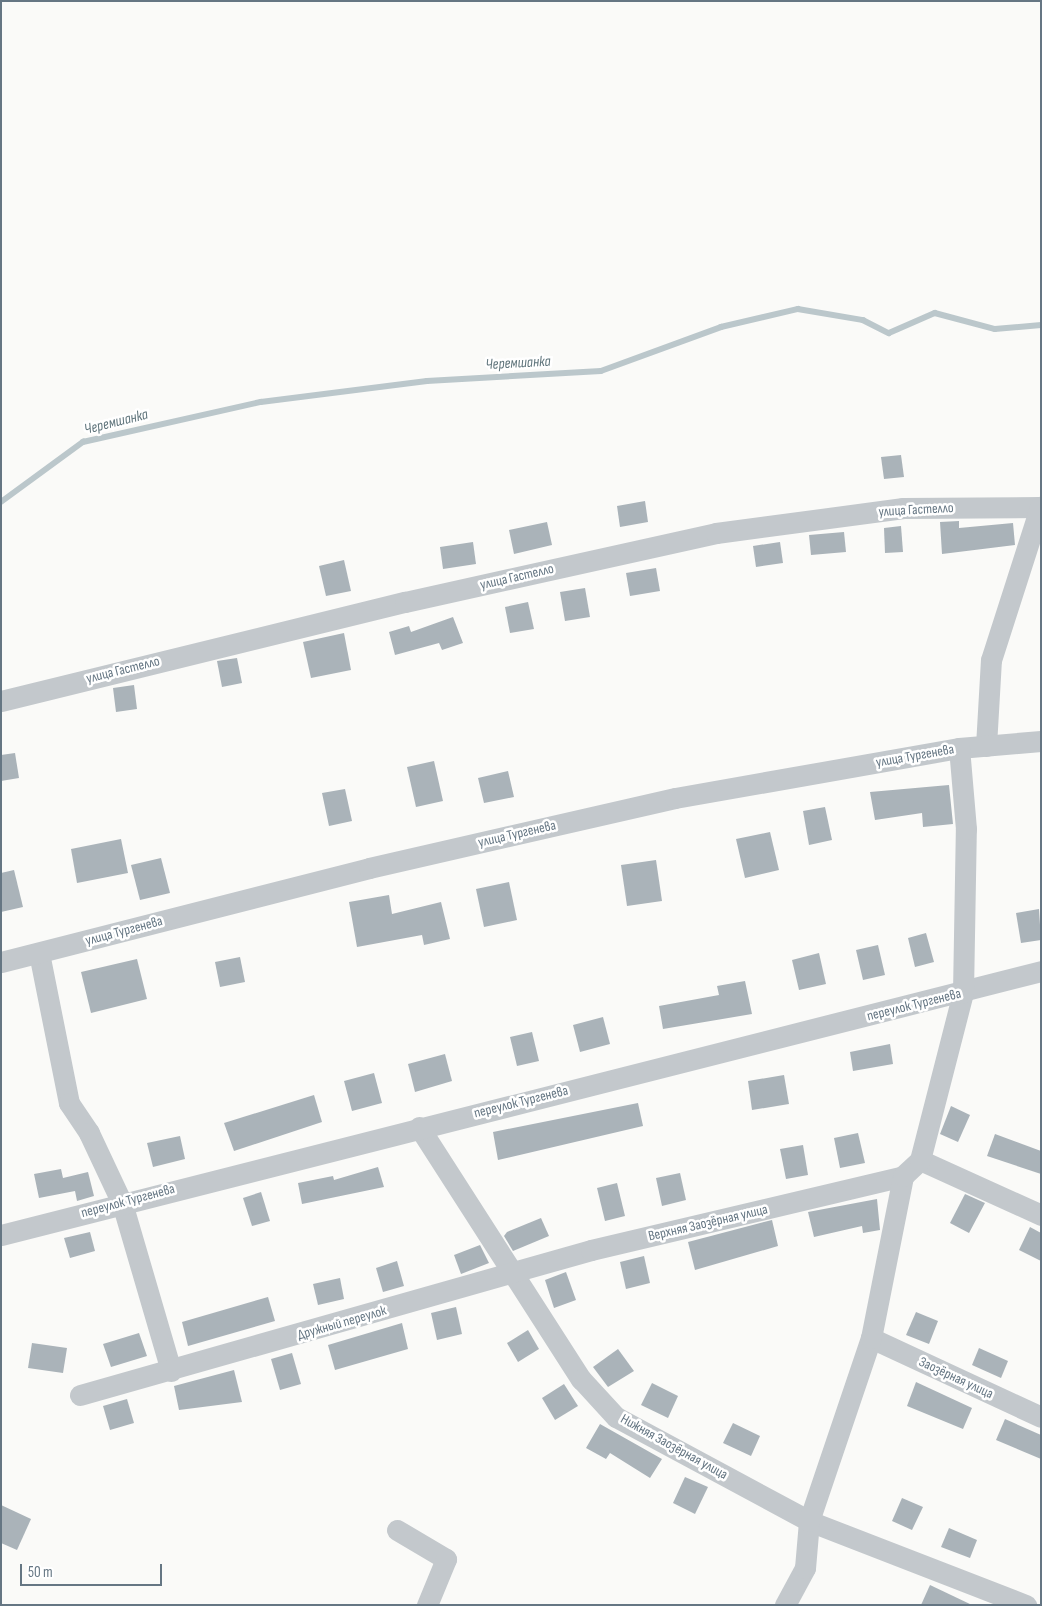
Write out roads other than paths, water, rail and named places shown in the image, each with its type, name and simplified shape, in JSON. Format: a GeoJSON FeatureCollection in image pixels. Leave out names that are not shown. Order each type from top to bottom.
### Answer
{"type":"FeatureCollection","features":[{"type":"Feature","properties":{"kind":"street","name":"улица Гастелло"},"geometry":{"type":"LineString","coordinates":[[1,701],[386,607],[716,533],[903,508],[1041,507]]}},
{"type":"Feature","properties":{"kind":"street"},"geometry":{"type":"LineString","coordinates":[[986,746],[991,660],[1041,507]]}},
{"type":"Feature","properties":{"kind":"street","name":"улица Тургенева"},"geometry":{"type":"LineString","coordinates":[[1,962],[369,868],[674,798],[959,748],[1041,741]]}},
{"type":"Feature","properties":{"kind":"street"},"geometry":{"type":"LineString","coordinates":[[785,1605],[805,1568],[809,1521],[871,1338],[903,1176],[920,1160],[964,993],[966,829],[959,748]]}},
{"type":"Feature","properties":{"kind":"street"},"geometry":{"type":"LineString","coordinates":[[40,953],[70,1102],[89,1133],[122,1203],[171,1371]]}},
{"type":"Feature","properties":{"kind":"street","name":"переулок Тургенева"},"geometry":{"type":"LineString","coordinates":[[1,1235],[419,1127],[964,993],[1041,971]]}},
{"type":"Feature","properties":{"kind":"street","name":"Нижняя Заозёрная улица"},"geometry":{"type":"LineString","coordinates":[[419,1127],[581,1380],[616,1417],[809,1521],[1026,1605]]}},
{"type":"Feature","properties":{"kind":"street"},"geometry":{"type":"LineString","coordinates":[[920,1160],[1041,1215]]}},
{"type":"Feature","properties":{"kind":"street","name":"Верхняя Заозёрная улица"},"geometry":{"type":"LineString","coordinates":[[513,1275],[591,1250],[903,1176]]}},
{"type":"Feature","properties":{"kind":"street","name":"Дружный переулок"},"geometry":{"type":"LineString","coordinates":[[80,1395],[513,1275]]}},
{"type":"Feature","properties":{"kind":"street","name":"Заозёрная улица"},"geometry":{"type":"LineString","coordinates":[[871,1338],[1041,1417]]}},
{"type":"Feature","properties":{"kind":"street"},"geometry":{"type":"LineString","coordinates":[[397,1530],[446,1559],[427,1605]]}},
{"type":"Feature","properties":{"kind":"waterway","name":"Черемшанка"},"geometry":{"type":"LineString","coordinates":[[1,502],[83,442],[261,402],[427,381],[601,371],[721,327],[798,309],[863,320],[889,333],[935,313],[995,329],[1041,325]]}}]}
